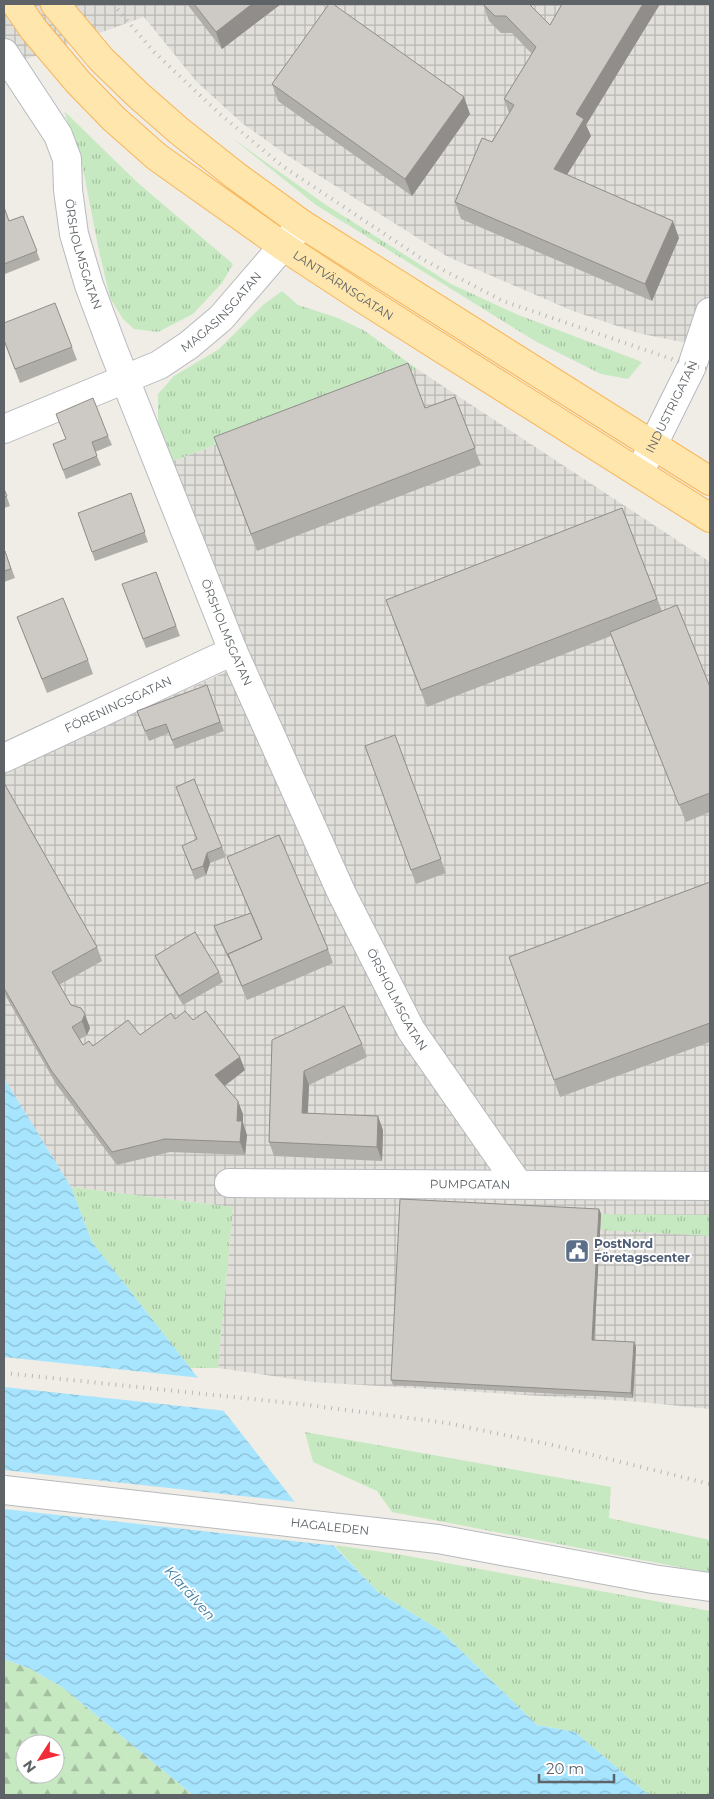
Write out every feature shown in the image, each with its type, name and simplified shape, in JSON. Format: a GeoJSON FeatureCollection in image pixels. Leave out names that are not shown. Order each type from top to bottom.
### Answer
{"type":"FeatureCollection","features":[{"type":"Feature","properties":{"kind":"main road","name":"LANTVÄRNSGATAN"},"geometry":{"type":"LineString","coordinates":[[16,4],[34,30],[78,82],[114,119],[157,156],[284,247],[368,302],[710,518]]}},
{"type":"Feature","properties":{"kind":"main road"},"geometry":{"type":"LineString","coordinates":[[55,4],[101,59],[137,94],[178,130],[236,176],[302,224],[710,481]]}},
{"type":"Feature","properties":{"kind":"street","name":"ÖRSHOLMSGATAN"},"geometry":{"type":"LineString","coordinates":[[4,53],[14,85],[58,135],[67,159],[74,234],[89,285],[233,651],[342,894],[411,1030],[518,1184]]}},
{"type":"Feature","properties":{"kind":"street","name":"MAGASINSGATAN"},"geometry":{"type":"LineString","coordinates":[[4,428],[126,380],[159,365],[189,345],[215,323],[284,247],[302,224]]}},
{"type":"Feature","properties":{"kind":"street","name":"INDUSTRIGATAN"},"geometry":{"type":"LineString","coordinates":[[639,473],[692,366],[710,312]]}},
{"type":"Feature","properties":{"kind":"street","name":"FÖRENINGSGATAN"},"geometry":{"type":"LineString","coordinates":[[4,758],[233,651]]}},
{"type":"Feature","properties":{"kind":"street","name":"PUMPGATAN"},"geometry":{"type":"LineString","coordinates":[[230,1183],[710,1186]]}},
{"type":"Feature","properties":{"kind":"street","name":"HAGALEDEN"},"geometry":{"type":"LineString","coordinates":[[4,1490],[438,1539],[653,1579],[710,1587]]}},
{"type":"Feature","properties":{"kind":"street","name":"HAGALEDEN"},"geometry":{"type":"LineString","coordinates":[[653,1579],[710,1593]]}},
{"type":"Feature","properties":{"kind":"shaded area"},"geometry":{"type":"Polygon","coordinates":[[[4,4],[710,4],[710,348],[638,333],[573,311],[448,257],[288,156],[242,123],[197,82],[144,17],[4,67],[4,4]]]}},
{"type":"Feature","properties":{"kind":"shaded area"},"geometry":{"type":"Polygon","coordinates":[[[417,369],[710,562],[710,1409],[641,1402],[313,1382],[218,1368],[233,1207],[71,1187],[4,1078],[4,772],[250,661],[173,461],[417,369]]]}},
{"type":"Feature","properties":{"kind":"green space"},"geometry":{"type":"Polygon","coordinates":[[[64,111],[138,183],[233,264],[222,283],[193,314],[158,332],[134,329],[123,319],[110,298],[82,164],[64,111]]]}},
{"type":"Feature","properties":{"kind":"green space"},"geometry":{"type":"Polygon","coordinates":[[[232,138],[326,205],[451,284],[516,314],[642,362],[628,379],[601,374],[535,341],[316,205],[232,138]]]}},
{"type":"Feature","properties":{"kind":"green space"},"geometry":{"type":"Polygon","coordinates":[[[282,291],[298,305],[338,318],[365,331],[417,369],[173,461],[158,422],[158,394],[174,376],[219,349],[263,305],[282,291]]]}},
{"type":"Feature","properties":{"kind":"green space"},"geometry":{"type":"Polygon","coordinates":[[[71,1187],[233,1207],[218,1368],[190,1368],[92,1242],[71,1187]]]}},
{"type":"Feature","properties":{"kind":"green space"},"geometry":{"type":"Polygon","coordinates":[[[601,1214],[710,1215],[710,1236],[600,1230],[601,1214]]]}},
{"type":"Feature","properties":{"kind":"green space"},"geometry":{"type":"Polygon","coordinates":[[[305,1432],[611,1487],[609,1518],[710,1540],[710,1573],[392,1512],[377,1491],[313,1462],[305,1432]]]}},
{"type":"Feature","properties":{"kind":"green space"},"geometry":{"type":"Polygon","coordinates":[[[334,1545],[397,1554],[710,1611],[710,1795],[649,1795],[575,1732],[537,1725],[441,1631],[378,1592],[334,1545]]]}},
{"type":"Feature","properties":{"kind":"green space"},"geometry":{"type":"Polygon","coordinates":[[[4,1659],[29,1668],[62,1687],[193,1795],[4,1795],[4,1659]]]}},
{"type":"Feature","properties":{"kind":"water","name":"Klarälven"},"geometry":{"type":"Polygon","coordinates":[[[4,1078],[71,1187],[92,1242],[308,1519],[378,1592],[441,1631],[537,1725],[575,1732],[649,1795],[193,1795],[62,1687],[29,1668],[4,1659],[4,1078]]]}},
{"type":"Feature","properties":{"kind":"pier"},"geometry":{"type":"Polygon","coordinates":[[[4,1357],[201,1378],[227,1411],[4,1387],[4,1357]]]}},
{"type":"Feature","properties":{"kind":"pier"},"geometry":{"type":"Polygon","coordinates":[[[4,1470],[298,1502],[338,1546],[4,1509],[4,1470]]]}},
{"type":"Feature","properties":{"kind":"building"},"geometry":{"type":"Polygon","coordinates":[[[194,4],[252,4],[216,32],[194,4]]]}},
{"type":"Feature","properties":{"kind":"building"},"geometry":{"type":"Polygon","coordinates":[[[329,4],[333,4],[464,97],[405,179],[272,84],[329,4]]]}},
{"type":"Feature","properties":{"kind":"building"},"geometry":{"type":"Polygon","coordinates":[[[483,4],[529,4],[550,25],[562,4],[643,4],[576,114],[584,119],[554,169],[673,221],[645,284],[455,202],[482,138],[492,142],[514,105],[504,99],[536,47],[506,16],[495,16],[483,4]]]}},
{"type":"Feature","properties":{"kind":"building"},"geometry":{"type":"Polygon","coordinates":[[[4,207],[9,221],[23,216],[37,251],[4,264],[4,207]]]}},
{"type":"Feature","properties":{"kind":"building"},"geometry":{"type":"Polygon","coordinates":[[[55,303],[72,347],[15,369],[4,340],[4,323],[55,303]]]}},
{"type":"Feature","properties":{"kind":"building"},"geometry":{"type":"Polygon","coordinates":[[[408,363],[425,408],[455,397],[475,448],[251,534],[214,437],[408,363]]]}},
{"type":"Feature","properties":{"kind":"building"},"geometry":{"type":"Polygon","coordinates":[[[93,398],[108,436],[92,442],[97,456],[63,470],[53,444],[66,439],[56,414],[93,398]]]}},
{"type":"Feature","properties":{"kind":"building"},"geometry":{"type":"Polygon","coordinates":[[[131,493],[145,532],[92,552],[78,513],[131,493]]]}},
{"type":"Feature","properties":{"kind":"building"},"geometry":{"type":"Polygon","coordinates":[[[622,508],[657,599],[421,690],[386,600],[622,508]]]}},
{"type":"Feature","properties":{"kind":"building"},"geometry":{"type":"Polygon","coordinates":[[[4,552],[11,569],[4,571],[4,552]]]}},
{"type":"Feature","properties":{"kind":"building"},"geometry":{"type":"Polygon","coordinates":[[[156,572],[176,626],[143,639],[122,584],[156,572]]]}},
{"type":"Feature","properties":{"kind":"building"},"geometry":{"type":"Polygon","coordinates":[[[63,598],[88,660],[42,679],[17,617],[63,598]]]}},
{"type":"Feature","properties":{"kind":"building"},"geometry":{"type":"Polygon","coordinates":[[[677,605],[710,687],[710,793],[679,805],[610,632],[677,605]]]}},
{"type":"Feature","properties":{"kind":"building"},"geometry":{"type":"Polygon","coordinates":[[[207,685],[220,722],[172,740],[166,724],[145,731],[137,711],[207,685]]]}},
{"type":"Feature","properties":{"kind":"building"},"geometry":{"type":"Polygon","coordinates":[[[395,735],[441,859],[411,870],[365,746],[395,735]]]}},
{"type":"Feature","properties":{"kind":"building"},"geometry":{"type":"Polygon","coordinates":[[[194,779],[222,847],[207,853],[203,866],[192,870],[182,846],[197,839],[176,787],[194,779]]]}},
{"type":"Feature","properties":{"kind":"building"},"geometry":{"type":"Polygon","coordinates":[[[4,783],[97,947],[52,972],[71,1005],[81,1008],[85,1014],[82,1021],[72,1027],[83,1045],[89,1041],[93,1046],[128,1020],[140,1035],[171,1013],[175,1019],[185,1011],[193,1020],[206,1011],[240,1057],[215,1075],[238,1101],[237,1121],[242,1121],[240,1142],[165,1139],[112,1152],[51,1070],[4,988],[4,783]]]}},
{"type":"Feature","properties":{"kind":"building"},"geometry":{"type":"Polygon","coordinates":[[[279,835],[328,949],[242,986],[228,954],[262,939],[227,857],[279,835]]]}},
{"type":"Feature","properties":{"kind":"building"},"geometry":{"type":"Polygon","coordinates":[[[710,882],[710,1023],[554,1080],[509,957],[710,882]]]}},
{"type":"Feature","properties":{"kind":"building"},"geometry":{"type":"Polygon","coordinates":[[[251,913],[262,939],[228,954],[229,958],[214,926],[251,913]]]}},
{"type":"Feature","properties":{"kind":"building"},"geometry":{"type":"Polygon","coordinates":[[[195,932],[219,972],[179,996],[155,956],[195,932]]]}},
{"type":"Feature","properties":{"kind":"building"},"geometry":{"type":"Polygon","coordinates":[[[344,1006],[362,1044],[304,1071],[302,1113],[378,1116],[377,1147],[269,1142],[272,1040],[344,1006]]]}},
{"type":"Feature","properties":{"kind":"building"},"geometry":{"type":"Polygon","coordinates":[[[400,1199],[599,1209],[592,1340],[634,1342],[631,1393],[391,1380],[400,1199]]]}},
{"type":"Feature","properties":{"kind":"railway"},"geometry":{"type":"LineString","coordinates":[[113,4],[154,52],[220,114],[281,165],[422,259],[503,301],[692,366],[710,369]]}},
{"type":"Feature","properties":{"kind":"railway"},"geometry":{"type":"LineString","coordinates":[[4,1373],[300,1404],[447,1423],[548,1444],[710,1484]]}},
{"type":"Feature","properties":{"kind":"place","name":"PostNord Företagscenter"},"geometry":{"type":"Point","coordinates":[577,1251]}}]}
